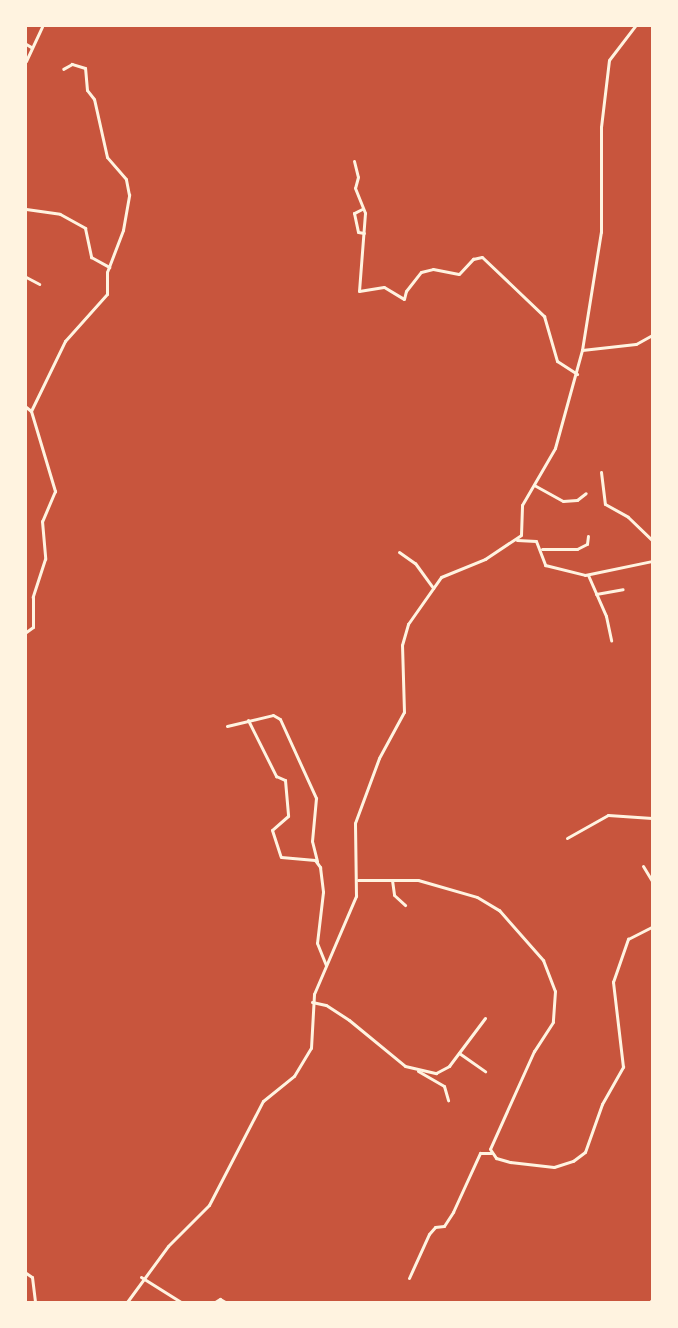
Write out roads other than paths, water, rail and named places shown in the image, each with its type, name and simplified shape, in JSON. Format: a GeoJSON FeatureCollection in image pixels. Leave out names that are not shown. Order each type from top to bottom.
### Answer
{"type":"FeatureCollection","features":[{"type":"Feature","properties":{"kind":"street"},"geometry":{"type":"LineString","coordinates":[[26,61],[42,26]]}},
{"type":"Feature","properties":{"kind":"street"},"geometry":{"type":"LineString","coordinates":[[127,1302],[141,1277],[181,1231],[205,1211],[263,1101],[294,1076],[306,1059],[314,1036],[312,1002],[326,965],[352,910],[358,880],[355,823],[379,758],[404,712],[404,633],[444,575],[485,559],[517,540],[524,528],[522,505],[555,448],[577,375],[601,232],[601,127],[609,60],[635,26]]}},
{"type":"Feature","properties":{"kind":"street"},"geometry":{"type":"LineString","coordinates":[[26,45],[32,47]]}},
{"type":"Feature","properties":{"kind":"street"},"geometry":{"type":"LineString","coordinates":[[31,411],[65,341],[107,294],[110,267],[123,230],[129,186],[107,157],[94,99],[87,90],[85,68],[72,64],[63,69]]}},
{"type":"Feature","properties":{"kind":"street"},"geometry":{"type":"LineString","coordinates":[[354,161],[358,177],[355,188],[362,208],[364,233],[360,246],[359,291],[386,287],[404,299],[406,291],[421,272],[433,269],[459,273],[472,259],[482,257],[544,316],[557,362],[577,375]]}},
{"type":"Feature","properties":{"kind":"street"},"geometry":{"type":"LineString","coordinates":[[362,208],[354,213],[358,232],[364,233]]}},
{"type":"Feature","properties":{"kind":"street"},"geometry":{"type":"LineString","coordinates":[[26,209],[60,214],[85,228],[91,256],[110,267]]}},
{"type":"Feature","properties":{"kind":"street"},"geometry":{"type":"LineString","coordinates":[[26,278],[39,284]]}},
{"type":"Feature","properties":{"kind":"street"},"geometry":{"type":"LineString","coordinates":[[582,350],[636,344],[652,335]]}},
{"type":"Feature","properties":{"kind":"street"},"geometry":{"type":"LineString","coordinates":[[26,407],[31,411],[55,492],[42,521],[45,560],[33,597],[34,624],[26,632]]}},
{"type":"Feature","properties":{"kind":"street"},"geometry":{"type":"LineString","coordinates":[[601,472],[605,504],[628,517],[652,540]]}},
{"type":"Feature","properties":{"kind":"street"},"geometry":{"type":"LineString","coordinates":[[534,485],[563,501],[577,500],[586,493]]}},
{"type":"Feature","properties":{"kind":"street"},"geometry":{"type":"LineString","coordinates":[[542,549],[578,549],[587,544],[588,536]]}},
{"type":"Feature","properties":{"kind":"street"},"geometry":{"type":"LineString","coordinates":[[517,540],[535,541],[542,549],[545,565],[588,575],[652,561]]}},
{"type":"Feature","properties":{"kind":"street"},"geometry":{"type":"LineString","coordinates":[[399,552],[416,563],[433,588]]}},
{"type":"Feature","properties":{"kind":"street"},"geometry":{"type":"LineString","coordinates":[[588,575],[611,640]]}},
{"type":"Feature","properties":{"kind":"street"},"geometry":{"type":"LineString","coordinates":[[596,594],[623,589]]}},
{"type":"Feature","properties":{"kind":"street"},"geometry":{"type":"LineString","coordinates":[[227,726],[248,720],[278,716],[297,748],[318,803],[312,841],[323,892],[317,943],[326,965]]}},
{"type":"Feature","properties":{"kind":"street"},"geometry":{"type":"LineString","coordinates":[[248,720],[276,776],[285,780],[288,816],[272,830],[281,856],[318,863]]}},
{"type":"Feature","properties":{"kind":"street"},"geometry":{"type":"LineString","coordinates":[[567,838],[608,815],[652,818]]}},
{"type":"Feature","properties":{"kind":"street"},"geometry":{"type":"LineString","coordinates":[[643,866],[652,881]]}},
{"type":"Feature","properties":{"kind":"street"},"geometry":{"type":"LineString","coordinates":[[358,880],[426,882],[483,900],[499,910],[536,949],[549,972],[555,991],[553,1022],[534,1051],[491,1153]]}},
{"type":"Feature","properties":{"kind":"street"},"geometry":{"type":"LineString","coordinates":[[392,880],[394,895],[405,905]]}},
{"type":"Feature","properties":{"kind":"street"},"geometry":{"type":"LineString","coordinates":[[409,1278],[429,1234],[435,1227],[444,1226],[453,1212],[480,1153],[491,1153],[505,1161],[554,1167],[583,1155],[602,1104],[623,1067],[613,982],[628,939],[652,927]]}},
{"type":"Feature","properties":{"kind":"street"},"geometry":{"type":"LineString","coordinates":[[312,1002],[327,1006],[383,1051],[444,1086],[448,1100]]}},
{"type":"Feature","properties":{"kind":"street"},"geometry":{"type":"LineString","coordinates":[[417,1070],[444,1071],[485,1018]]}},
{"type":"Feature","properties":{"kind":"street"},"geometry":{"type":"LineString","coordinates":[[459,1053],[485,1071]]}},
{"type":"Feature","properties":{"kind":"street"},"geometry":{"type":"LineString","coordinates":[[26,1273],[32,1277],[35,1302]]}},
{"type":"Feature","properties":{"kind":"street"},"geometry":{"type":"LineString","coordinates":[[141,1277],[181,1302]]}},
{"type":"Feature","properties":{"kind":"street"},"geometry":{"type":"LineString","coordinates":[[215,1302],[225,1302]]}}]}
